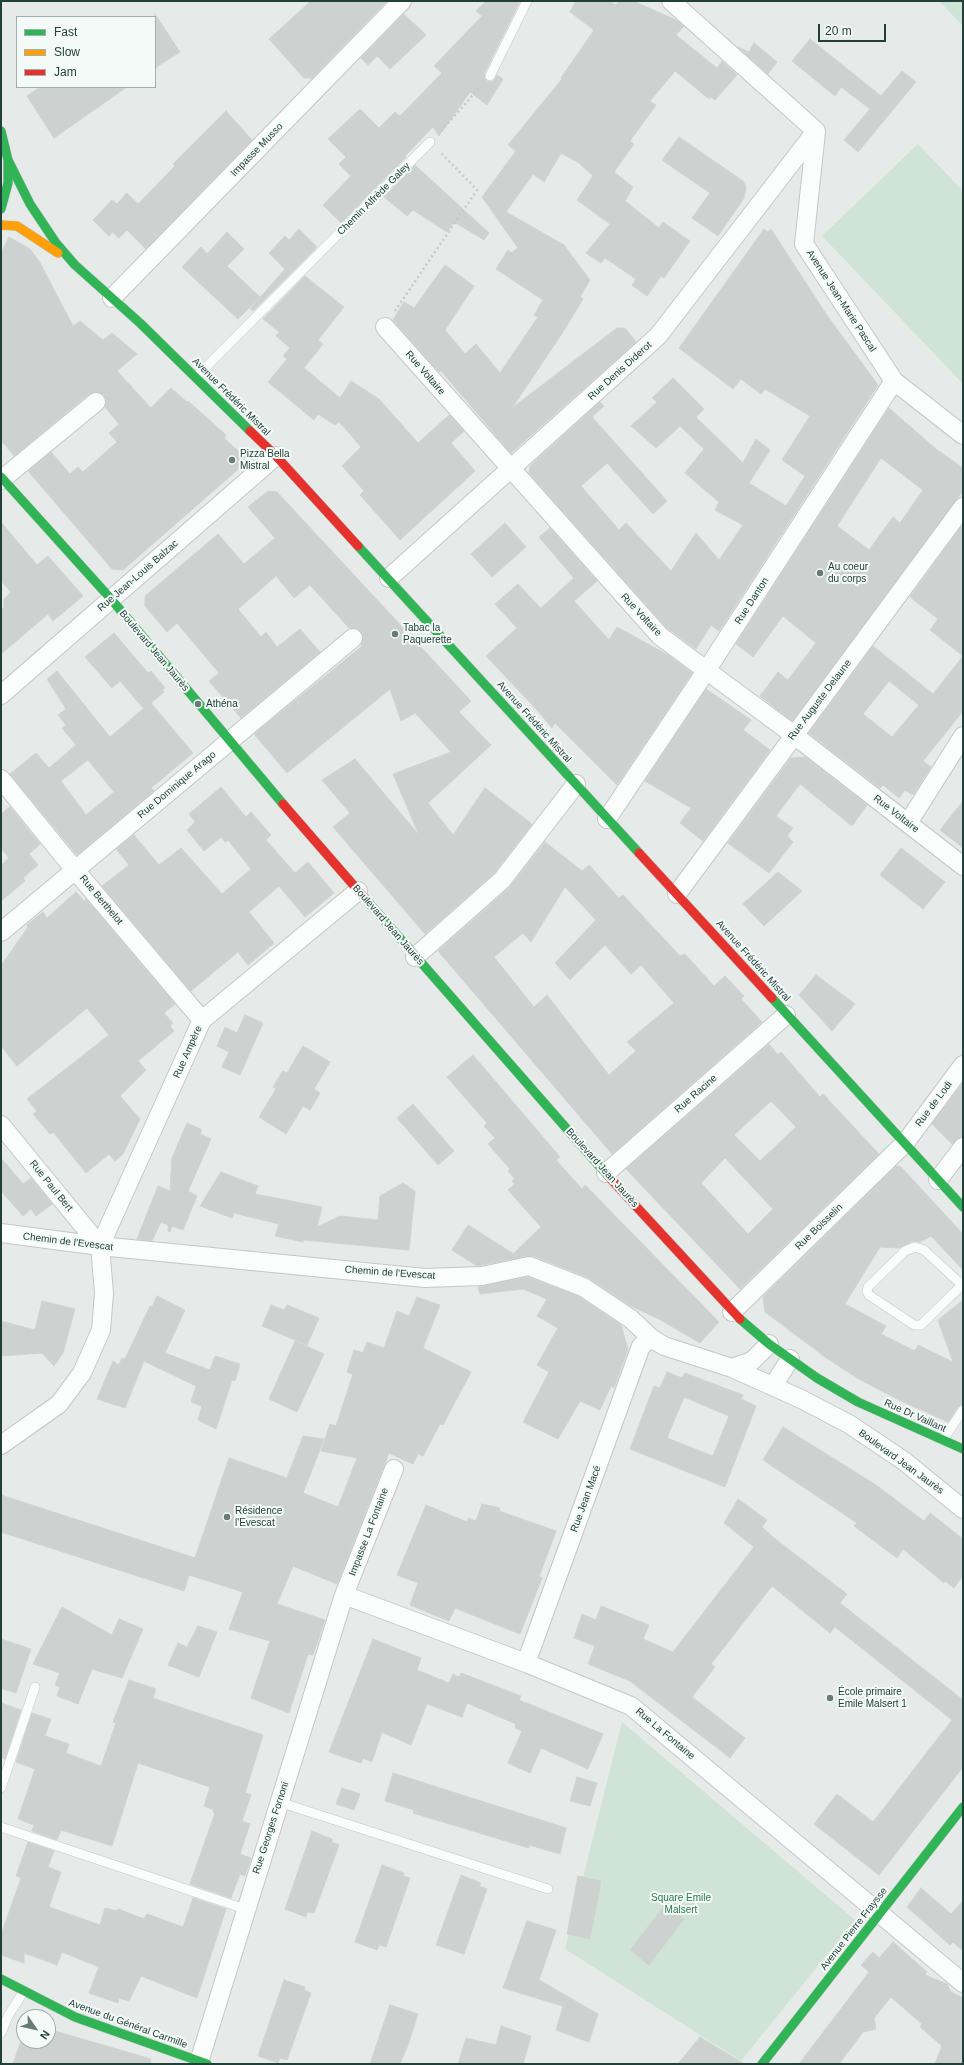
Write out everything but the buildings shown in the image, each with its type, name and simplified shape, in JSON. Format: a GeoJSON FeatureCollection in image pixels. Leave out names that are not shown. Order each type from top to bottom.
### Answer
{"type":"FeatureCollection","features":[{"type":"Feature","properties":{"kind":"main road"},"geometry":{"type":"LineString","coordinates":[[1,131],[8,160],[8,183],[1,209]]}},
{"type":"Feature","properties":{"kind":"main road","name":"Avenue Frédéric Mistral"},"geometry":{"type":"LineString","coordinates":[[8,160],[30,204],[56,243],[75,265],[196,377],[276,456],[963,1207]]}},
{"type":"Feature","properties":{"kind":"main road","name":"Avenue Frédéric Mistral"},"geometry":{"type":"LineString","coordinates":[[1,225],[8,224],[17,226],[75,265]]}},
{"type":"Feature","properties":{"kind":"main road","name":"Boulevard Jean Jaurès"},"geometry":{"type":"LineString","coordinates":[[1,479],[111,599],[229,741],[415,957],[606,1173],[732,1312],[769,1344],[858,1402]]}},
{"type":"Feature","properties":{"kind":"main road","name":"Rue Dr Vaillant"},"geometry":{"type":"LineString","coordinates":[[858,1402],[963,1450]]}},
{"type":"Feature","properties":{"kind":"main road","name":"Avenue Pierre Fraysse"},"geometry":{"type":"LineString","coordinates":[[762,2064],[963,1807]]}},
{"type":"Feature","properties":{"kind":"main road","name":"Avenue du Général Carmille"},"geometry":{"type":"LineString","coordinates":[[1,1979],[75,2017],[203,2063]]}},
{"type":"Feature","properties":{"kind":"street","name":"Impasse Musso"},"geometry":{"type":"LineString","coordinates":[[112,298],[402,1]]}},
{"type":"Feature","properties":{"kind":"street"},"geometry":{"type":"LineString","coordinates":[[671,1],[816,131]]}},
{"type":"Feature","properties":{"kind":"street","name":"Avenue Jean-Marie Pascal"},"geometry":{"type":"LineString","coordinates":[[816,131],[804,244],[894,381],[963,435]]}},
{"type":"Feature","properties":{"kind":"street","name":"Rue Denis Diderot"},"geometry":{"type":"LineString","coordinates":[[389,578],[511,470],[658,336],[816,131]]}},
{"type":"Feature","properties":{"kind":"street","name":"Rue Voltaire"},"geometry":{"type":"LineString","coordinates":[[385,327],[660,636],[794,735],[963,866]]}},
{"type":"Feature","properties":{"kind":"street","name":"Rue Danton"},"geometry":{"type":"LineString","coordinates":[[607,819],[706,671],[894,381]]}},
{"type":"Feature","properties":{"kind":"street"},"geometry":{"type":"LineString","coordinates":[[1,479],[96,402]]}},
{"type":"Feature","properties":{"kind":"street","name":"Rue Jean-Louis Balzac"},"geometry":{"type":"LineString","coordinates":[[1,695],[276,456]]}},
{"type":"Feature","properties":{"kind":"street","name":"Rue Auguste Delaune"},"geometry":{"type":"LineString","coordinates":[[677,894],[963,507]]}},
{"type":"Feature","properties":{"kind":"street","name":"Rue Dominique Arago"},"geometry":{"type":"LineString","coordinates":[[1,932],[353,638]]}},
{"type":"Feature","properties":{"kind":"street"},"geometry":{"type":"LineString","coordinates":[[908,823],[963,736]]}},
{"type":"Feature","properties":{"kind":"street","name":"Rue Berthelot"},"geometry":{"type":"LineString","coordinates":[[1,779],[75,870],[202,1020]]}},
{"type":"Feature","properties":{"kind":"street"},"geometry":{"type":"LineString","coordinates":[[415,957],[502,880],[576,784]]}},
{"type":"Feature","properties":{"kind":"street","name":"Rue Ampère"},"geometry":{"type":"LineString","coordinates":[[100,1246],[202,1020],[358,891]]}},
{"type":"Feature","properties":{"kind":"street","name":"Rue Racine"},"geometry":{"type":"LineString","coordinates":[[606,1173],[786,1015]]}},
{"type":"Feature","properties":{"kind":"street","name":"Rue de Lodi"},"geometry":{"type":"LineString","coordinates":[[905,1143],[963,1065]]}},
{"type":"Feature","properties":{"kind":"street","name":"Rue Paul Bert"},"geometry":{"type":"LineString","coordinates":[[1,1125],[100,1246]]}},
{"type":"Feature","properties":{"kind":"street","name":"Rue Boisselin"},"geometry":{"type":"LineString","coordinates":[[732,1312],[905,1143]]}},
{"type":"Feature","properties":{"kind":"street"},"geometry":{"type":"LineString","coordinates":[[938,1180],[963,1147]]}},
{"type":"Feature","properties":{"kind":"street","name":"Chemin de l'Evescat"},"geometry":{"type":"LineString","coordinates":[[1,1233],[100,1246],[425,1278],[482,1276],[529,1266],[584,1287],[631,1318],[651,1338],[664,1346],[732,1368]]}},
{"type":"Feature","properties":{"kind":"street"},"geometry":{"type":"LineString","coordinates":[[1,1445],[59,1404],[82,1373],[101,1330],[104,1293],[100,1246]]}},
{"type":"Feature","properties":{"kind":"street","name":"Rue Jean Macé"},"geometry":{"type":"LineString","coordinates":[[526,1663],[641,1346],[651,1338]]}},
{"type":"Feature","properties":{"kind":"street"},"geometry":{"type":"LineString","coordinates":[[732,1368],[752,1361],[769,1344]]}},
{"type":"Feature","properties":{"kind":"street"},"geometry":{"type":"LineString","coordinates":[[773,1386],[790,1359]]}},
{"type":"Feature","properties":{"kind":"street","name":"Boulevard Jean Jaurès"},"geometry":{"type":"LineString","coordinates":[[732,1368],[773,1386],[849,1424],[904,1461],[963,1509]]}},
{"type":"Feature","properties":{"kind":"street","name":"Impasse La Fontaine"},"geometry":{"type":"LineString","coordinates":[[344,1595],[394,1469]]}},
{"type":"Feature","properties":{"kind":"street","name":"Rue La Fontaine"},"geometry":{"type":"LineString","coordinates":[[344,1595],[526,1663],[631,1706],[963,1983]]}},
{"type":"Feature","properties":{"kind":"street","name":"Rue Georges Fornoni"},"geometry":{"type":"LineString","coordinates":[[203,2063],[245,1909],[344,1595]]}},
{"type":"Feature","properties":{"kind":"lane"},"geometry":{"type":"LineString","coordinates":[[490,76],[527,1]]}},
{"type":"Feature","properties":{"kind":"lane","name":"Chemin Alfrède Galey"},"geometry":{"type":"LineString","coordinates":[[196,377],[430,142]]}},
{"type":"Feature","properties":{"kind":"lane"},"geometry":{"type":"LineString","coordinates":[[915,1247],[924,1250],[962,1286],[921,1325],[914,1325],[869,1294],[867,1291],[905,1251],[915,1247]]}},
{"type":"Feature","properties":{"kind":"lane"},"geometry":{"type":"LineString","coordinates":[[942,1441],[963,1410]]}},
{"type":"Feature","properties":{"kind":"lane"},"geometry":{"type":"LineString","coordinates":[[1,1788],[35,1687]]}},
{"type":"Feature","properties":{"kind":"lane"},"geometry":{"type":"LineString","coordinates":[[279,1802],[548,1889]]}},
{"type":"Feature","properties":{"kind":"lane"},"geometry":{"type":"LineString","coordinates":[[1,1827],[245,1909]]}},
{"type":"Feature","properties":{"kind":"lane"},"geometry":{"type":"LineString","coordinates":[[1,2033],[8,2016],[24,1991]]}},
{"type":"Feature","properties":{"kind":"path"},"geometry":{"type":"LineString","coordinates":[[385,327],[477,190],[430,142],[490,76]]}},
{"type":"Feature","properties":{"kind":"green space"},"geometry":{"type":"Polygon","coordinates":[[[939,1],[963,1],[963,26],[939,1]]]}},
{"type":"Feature","properties":{"kind":"green space"},"geometry":{"type":"Polygon","coordinates":[[[918,144],[963,191],[963,384],[822,236],[918,144]]]}},
{"type":"Feature","properties":{"kind":"green space","name":"Square Emile Malsert"},"geometry":{"type":"Polygon","coordinates":[[[622,1722],[855,1920],[741,2061],[565,1949],[622,1722]]]}},
{"type":"Feature","properties":{"kind":"traffic: fast"},"geometry":{"type":"LineString","coordinates":[[1,131],[8,160],[8,183],[1,209]]}},
{"type":"Feature","properties":{"kind":"traffic: fast"},"geometry":{"type":"LineString","coordinates":[[8,160],[30,204],[56,243],[75,265],[140,323],[250,431]]}},
{"type":"Feature","properties":{"kind":"traffic: fast"},"geometry":{"type":"LineString","coordinates":[[1,477],[111,599],[283,804]]}},
{"type":"Feature","properties":{"kind":"traffic: fast"},"geometry":{"type":"LineString","coordinates":[[358,546],[639,853]]}},
{"type":"Feature","properties":{"kind":"traffic: fast"},"geometry":{"type":"LineString","coordinates":[[369,903],[609,1177]]}},
{"type":"Feature","properties":{"kind":"traffic: fast"},"geometry":{"type":"LineString","coordinates":[[772,998],[963,1207]]}},
{"type":"Feature","properties":{"kind":"traffic: fast"},"geometry":{"type":"LineString","coordinates":[[740,1319],[769,1344],[817,1378],[858,1402],[963,1449]]}},
{"type":"Feature","properties":{"kind":"traffic: fast"},"geometry":{"type":"LineString","coordinates":[[762,2064],[963,1807]]}},
{"type":"Feature","properties":{"kind":"traffic: fast"},"geometry":{"type":"LineString","coordinates":[[1,1979],[75,2017],[207,2064]]}},
{"type":"Feature","properties":{"kind":"traffic: slow"},"geometry":{"type":"LineString","coordinates":[[1,225],[17,226],[58,253]]}},
{"type":"Feature","properties":{"kind":"traffic: jam"},"geometry":{"type":"LineString","coordinates":[[250,431],[276,456],[358,546]]}},
{"type":"Feature","properties":{"kind":"traffic: jam"},"geometry":{"type":"LineString","coordinates":[[283,804],[369,903]]}},
{"type":"Feature","properties":{"kind":"traffic: jam"},"geometry":{"type":"LineString","coordinates":[[639,853],[772,998]]}},
{"type":"Feature","properties":{"kind":"traffic: jam"},"geometry":{"type":"LineString","coordinates":[[609,1177],[740,1319]]}},
{"type":"Feature","properties":{"kind":"place","name":"Pizza Bella Mistral"},"geometry":{"type":"Point","coordinates":[232,460]}},
{"type":"Feature","properties":{"kind":"place","name":"Au coeur du corps"},"geometry":{"type":"Point","coordinates":[820,573]}},
{"type":"Feature","properties":{"kind":"place","name":"Tabac la Paquerette"},"geometry":{"type":"Point","coordinates":[395,634]}},
{"type":"Feature","properties":{"kind":"place","name":"Athéna"},"geometry":{"type":"Point","coordinates":[198,704]}},
{"type":"Feature","properties":{"kind":"place","name":"Résidence l'Evescat"},"geometry":{"type":"Point","coordinates":[227,1517]}},
{"type":"Feature","properties":{"kind":"place","name":"École primaire Emile Malsert 1"},"geometry":{"type":"Point","coordinates":[830,1698]}}]}
